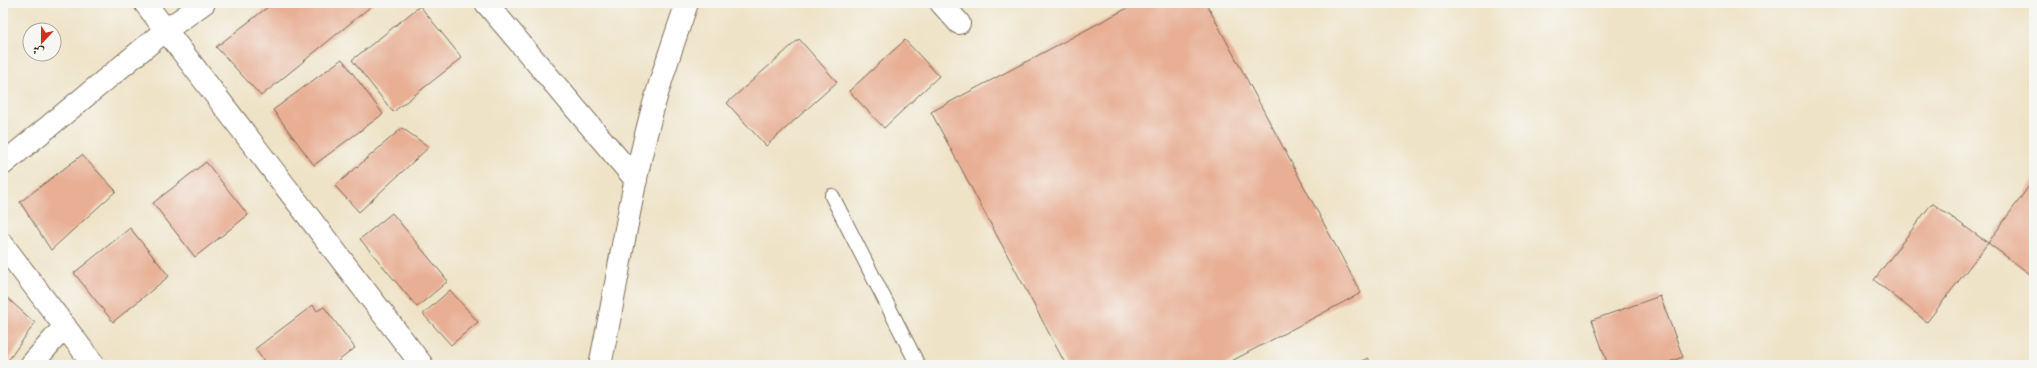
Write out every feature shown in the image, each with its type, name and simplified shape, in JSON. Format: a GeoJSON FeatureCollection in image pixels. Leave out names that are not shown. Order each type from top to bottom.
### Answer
{"type":"FeatureCollection","features":[{"type":"Feature","properties":{"kind":"street"},"geometry":{"type":"LineString","coordinates":[[145,3],[422,365]]}},
{"type":"Feature","properties":{"kind":"street"},"geometry":{"type":"LineString","coordinates":[[3,164],[166,30],[204,3]]}},
{"type":"Feature","properties":{"kind":"street"},"geometry":{"type":"LineString","coordinates":[[486,3],[636,180]]}},
{"type":"Feature","properties":{"kind":"street"},"geometry":{"type":"LineString","coordinates":[[600,365],[636,180],[651,116],[687,3]]}},
{"type":"Feature","properties":{"kind":"street"},"geometry":{"type":"LineString","coordinates":[[940,3],[959,23]]}},
{"type":"Feature","properties":{"kind":"street"},"geometry":{"type":"LineString","coordinates":[[3,245],[94,365]]}},
{"type":"Feature","properties":{"kind":"street"},"geometry":{"type":"LineString","coordinates":[[31,365],[65,326]]}},
{"type":"Feature","properties":{"kind":"lane"},"geometry":{"type":"LineString","coordinates":[[832,196],[918,365]]}},
{"type":"Feature","properties":{"kind":"building"},"geometry":{"type":"Polygon","coordinates":[[[273,3],[375,3],[261,96],[216,47],[273,3]]]}},
{"type":"Feature","properties":{"kind":"building"},"geometry":{"type":"Polygon","coordinates":[[[1137,3],[1206,3],[1361,293],[1224,365],[1066,365],[931,112],[1137,3]]]}},
{"type":"Feature","properties":{"kind":"building"},"geometry":{"type":"Polygon","coordinates":[[[420,6],[462,58],[393,112],[352,60],[420,6]]]}},
{"type":"Feature","properties":{"kind":"building"},"geometry":{"type":"Polygon","coordinates":[[[799,39],[837,82],[766,146],[727,103],[799,39]]]}},
{"type":"Feature","properties":{"kind":"building"},"geometry":{"type":"Polygon","coordinates":[[[905,40],[939,76],[884,128],[849,91],[905,40]]]}},
{"type":"Feature","properties":{"kind":"building"},"geometry":{"type":"Polygon","coordinates":[[[342,59],[383,114],[314,165],[273,110],[342,59]]]}},
{"type":"Feature","properties":{"kind":"building"},"geometry":{"type":"Polygon","coordinates":[[[402,128],[429,147],[359,212],[335,186],[402,128]]]}},
{"type":"Feature","properties":{"kind":"building"},"geometry":{"type":"Polygon","coordinates":[[[82,155],[116,191],[51,250],[20,202],[82,155]]]}},
{"type":"Feature","properties":{"kind":"building"},"geometry":{"type":"Polygon","coordinates":[[[206,162],[248,215],[195,257],[153,203],[206,162]]]}},
{"type":"Feature","properties":{"kind":"building"},"geometry":{"type":"Polygon","coordinates":[[[2034,179],[2034,277],[1988,243],[2034,179]]]}},
{"type":"Feature","properties":{"kind":"building"},"geometry":{"type":"Polygon","coordinates":[[[1932,203],[1988,243],[1927,322],[1874,280],[1932,203]]]}},
{"type":"Feature","properties":{"kind":"building"},"geometry":{"type":"Polygon","coordinates":[[[392,213],[448,281],[417,307],[360,239],[392,213]]]}},
{"type":"Feature","properties":{"kind":"building"},"geometry":{"type":"Polygon","coordinates":[[[130,228],[169,276],[113,322],[74,273],[130,228]]]}},
{"type":"Feature","properties":{"kind":"building"},"geometry":{"type":"Polygon","coordinates":[[[450,290],[478,322],[451,345],[423,314],[450,290]]]}},
{"type":"Feature","properties":{"kind":"building"},"geometry":{"type":"Polygon","coordinates":[[[3,294],[35,323],[5,365],[3,365],[3,294]]]}},
{"type":"Feature","properties":{"kind":"building"},"geometry":{"type":"Polygon","coordinates":[[[1660,296],[1683,357],[1661,365],[1608,365],[1592,320],[1660,296]]]}},
{"type":"Feature","properties":{"kind":"building"},"geometry":{"type":"Polygon","coordinates":[[[313,305],[317,311],[324,307],[355,348],[333,365],[267,365],[255,349],[313,305]]]}},
{"type":"Feature","properties":{"kind":"building"},"geometry":{"type":"Polygon","coordinates":[[[1368,358],[1372,365],[1353,365],[1368,358]]]}}]}
